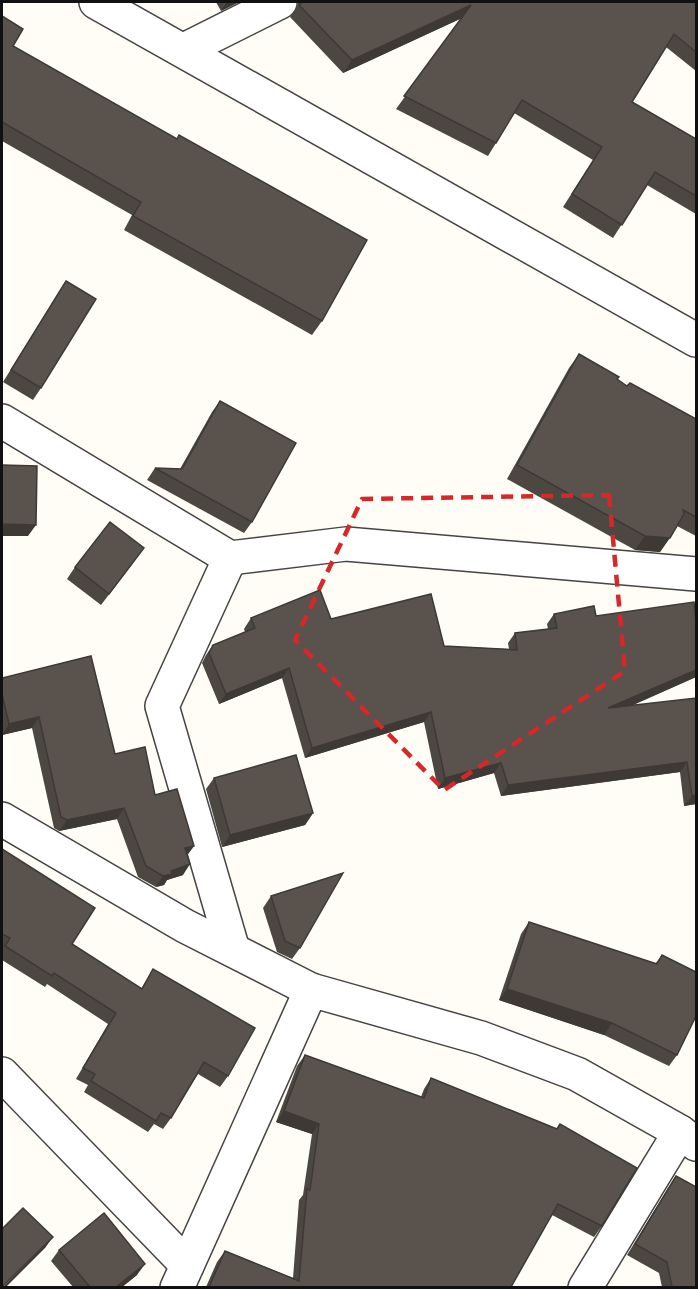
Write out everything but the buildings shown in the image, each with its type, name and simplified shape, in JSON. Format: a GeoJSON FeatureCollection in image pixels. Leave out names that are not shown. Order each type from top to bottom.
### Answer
{"type":"FeatureCollection","features":[{"type":"Feature","properties":{"kind":"street"},"geometry":{"type":"LineString","coordinates":[[96,2],[696,340]]}},
{"type":"Feature","properties":{"kind":"street"},"geometry":{"type":"LineString","coordinates":[[184,50],[280,2]]}},
{"type":"Feature","properties":{"kind":"street"},"geometry":{"type":"LineString","coordinates":[[2,421],[230,558],[346,544],[696,574]]}},
{"type":"Feature","properties":{"kind":"street"},"geometry":{"type":"LineString","coordinates":[[230,558],[162,706],[233,950]]}},
{"type":"Feature","properties":{"kind":"street"},"geometry":{"type":"LineString","coordinates":[[2,819],[185,926],[311,990],[481,1038],[577,1074],[688,1138],[585,1287]]}},
{"type":"Feature","properties":{"kind":"street"},"geometry":{"type":"LineString","coordinates":[[2,1074],[182,1276],[311,990]]}},
{"type":"Feature","properties":{"kind":"highlighted area"},"geometry":{"type":"Polygon","coordinates":[[[609,495],[625,671],[444,790],[295,640],[362,499],[609,495]]]}}]}
